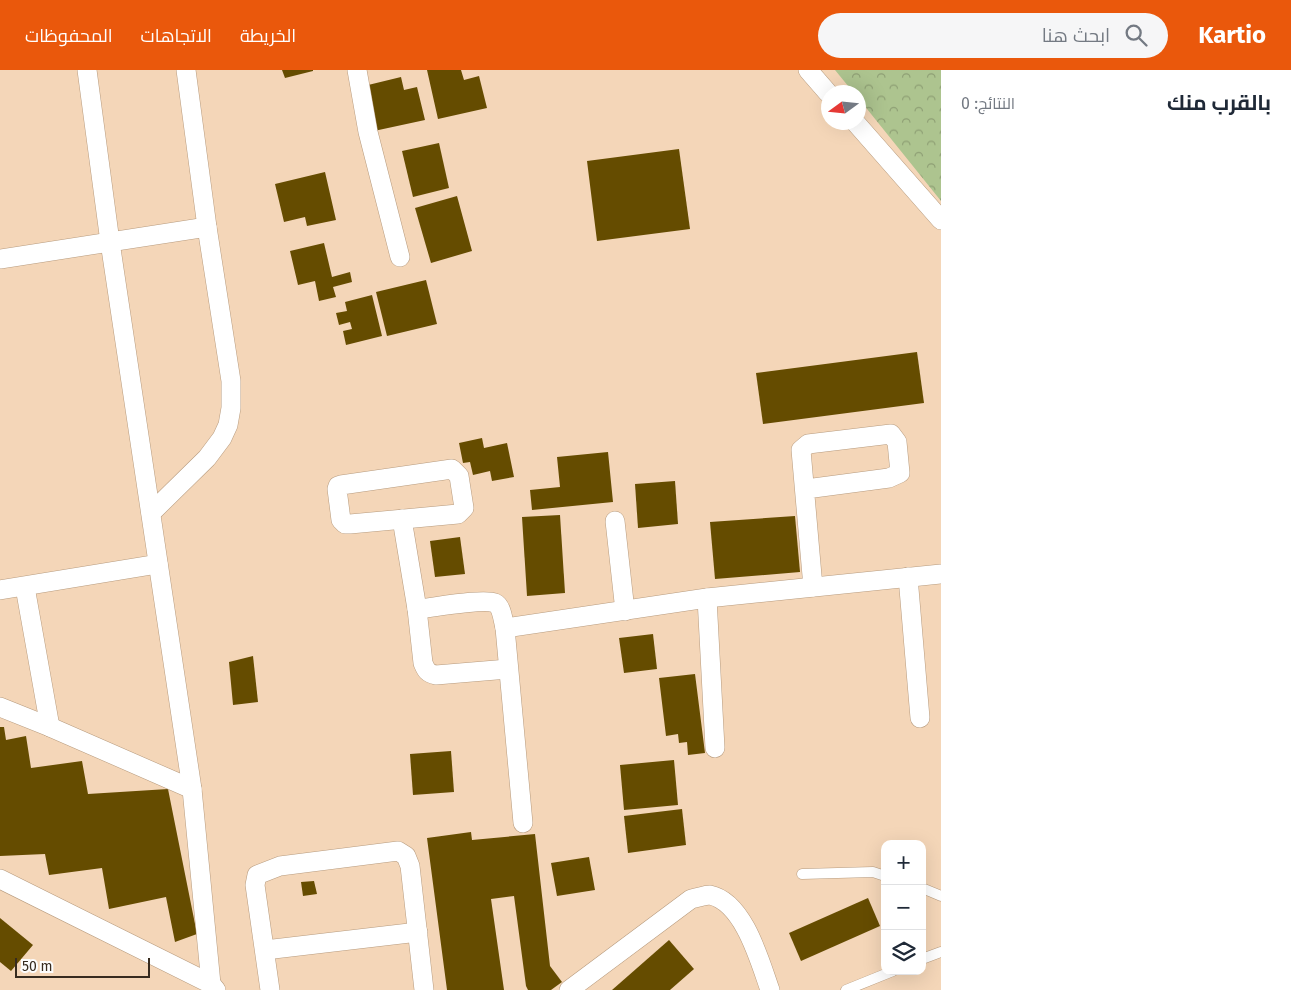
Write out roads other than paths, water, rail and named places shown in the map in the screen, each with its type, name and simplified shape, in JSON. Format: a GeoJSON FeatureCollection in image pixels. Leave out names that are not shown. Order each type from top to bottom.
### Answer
{"type":"FeatureCollection","features":[{"type":"Feature","properties":{"kind":"street"},"geometry":{"type":"LineString","coordinates":[[87,70],[110,242],[192,789],[213,987]]}},
{"type":"Feature","properties":{"kind":"street"},"geometry":{"type":"LineString","coordinates":[[151,513],[207,458],[222,438],[228,425],[231,408],[231,381],[207,227],[186,70]]}},
{"type":"Feature","properties":{"kind":"street"},"geometry":{"type":"LineString","coordinates":[[357,70],[368,132],[400,257]]}},
{"type":"Feature","properties":{"kind":"street"},"geometry":{"type":"LineString","coordinates":[[808,70],[821,85]]}},
{"type":"Feature","properties":{"kind":"street"},"geometry":{"type":"LineString","coordinates":[[861,130],[941,220]]}},
{"type":"Feature","properties":{"kind":"street"},"geometry":{"type":"LineString","coordinates":[[0,259],[207,227]]}},
{"type":"Feature","properties":{"kind":"street"},"geometry":{"type":"LineString","coordinates":[[806,489],[895,476],[900,473],[895,438],[891,434],[808,444],[801,450],[806,489],[813,588]]}},
{"type":"Feature","properties":{"kind":"street"},"geometry":{"type":"LineString","coordinates":[[452,469],[457,472],[464,508],[458,514],[402,519],[345,524],[341,520],[338,486],[452,469]]}},
{"type":"Feature","properties":{"kind":"street"},"geometry":{"type":"LineString","coordinates":[[402,519],[417,609],[422,663],[426,670],[430,674],[436,675],[508,670]]}},
{"type":"Feature","properties":{"kind":"street"},"geometry":{"type":"LineString","coordinates":[[615,521],[625,611]]}},
{"type":"Feature","properties":{"kind":"street"},"geometry":{"type":"LineString","coordinates":[[0,590],[158,564]]}},
{"type":"Feature","properties":{"kind":"street"},"geometry":{"type":"LineString","coordinates":[[505,628],[707,598],[941,574]]}},
{"type":"Feature","properties":{"kind":"street"},"geometry":{"type":"LineString","coordinates":[[908,577],[920,718]]}},
{"type":"Feature","properties":{"kind":"street"},"geometry":{"type":"LineString","coordinates":[[25,587],[50,727]]}},
{"type":"Feature","properties":{"kind":"street"},"geometry":{"type":"LineString","coordinates":[[707,598],[715,748]]}},
{"type":"Feature","properties":{"kind":"street"},"geometry":{"type":"LineString","coordinates":[[417,609],[483,602],[495,603],[500,607],[505,628],[523,823]]}},
{"type":"Feature","properties":{"kind":"street"},"geometry":{"type":"LineString","coordinates":[[0,707],[192,789]]}},
{"type":"Feature","properties":{"kind":"street"},"geometry":{"type":"LineString","coordinates":[[270,990],[266,950],[255,885],[257,875],[280,866],[398,851],[406,856],[410,866],[424,990]]}},
{"type":"Feature","properties":{"kind":"street"},"geometry":{"type":"LineString","coordinates":[[0,879],[213,987]]}},
{"type":"Feature","properties":{"kind":"street"},"geometry":{"type":"LineString","coordinates":[[569,990],[691,899],[710,895],[730,905],[748,932],[770,990]]}},
{"type":"Feature","properties":{"kind":"street"},"geometry":{"type":"LineString","coordinates":[[266,950],[418,932]]}},
{"type":"Feature","properties":{"kind":"lane"},"geometry":{"type":"LineString","coordinates":[[802,874],[874,872],[881,875]]}},
{"type":"Feature","properties":{"kind":"lane"},"geometry":{"type":"LineString","coordinates":[[926,890],[941,896]]}},
{"type":"Feature","properties":{"kind":"lane"},"geometry":{"type":"LineString","coordinates":[[926,958],[941,952]]}},
{"type":"Feature","properties":{"kind":"lane"},"geometry":{"type":"LineString","coordinates":[[846,990],[883,975]]}}]}
